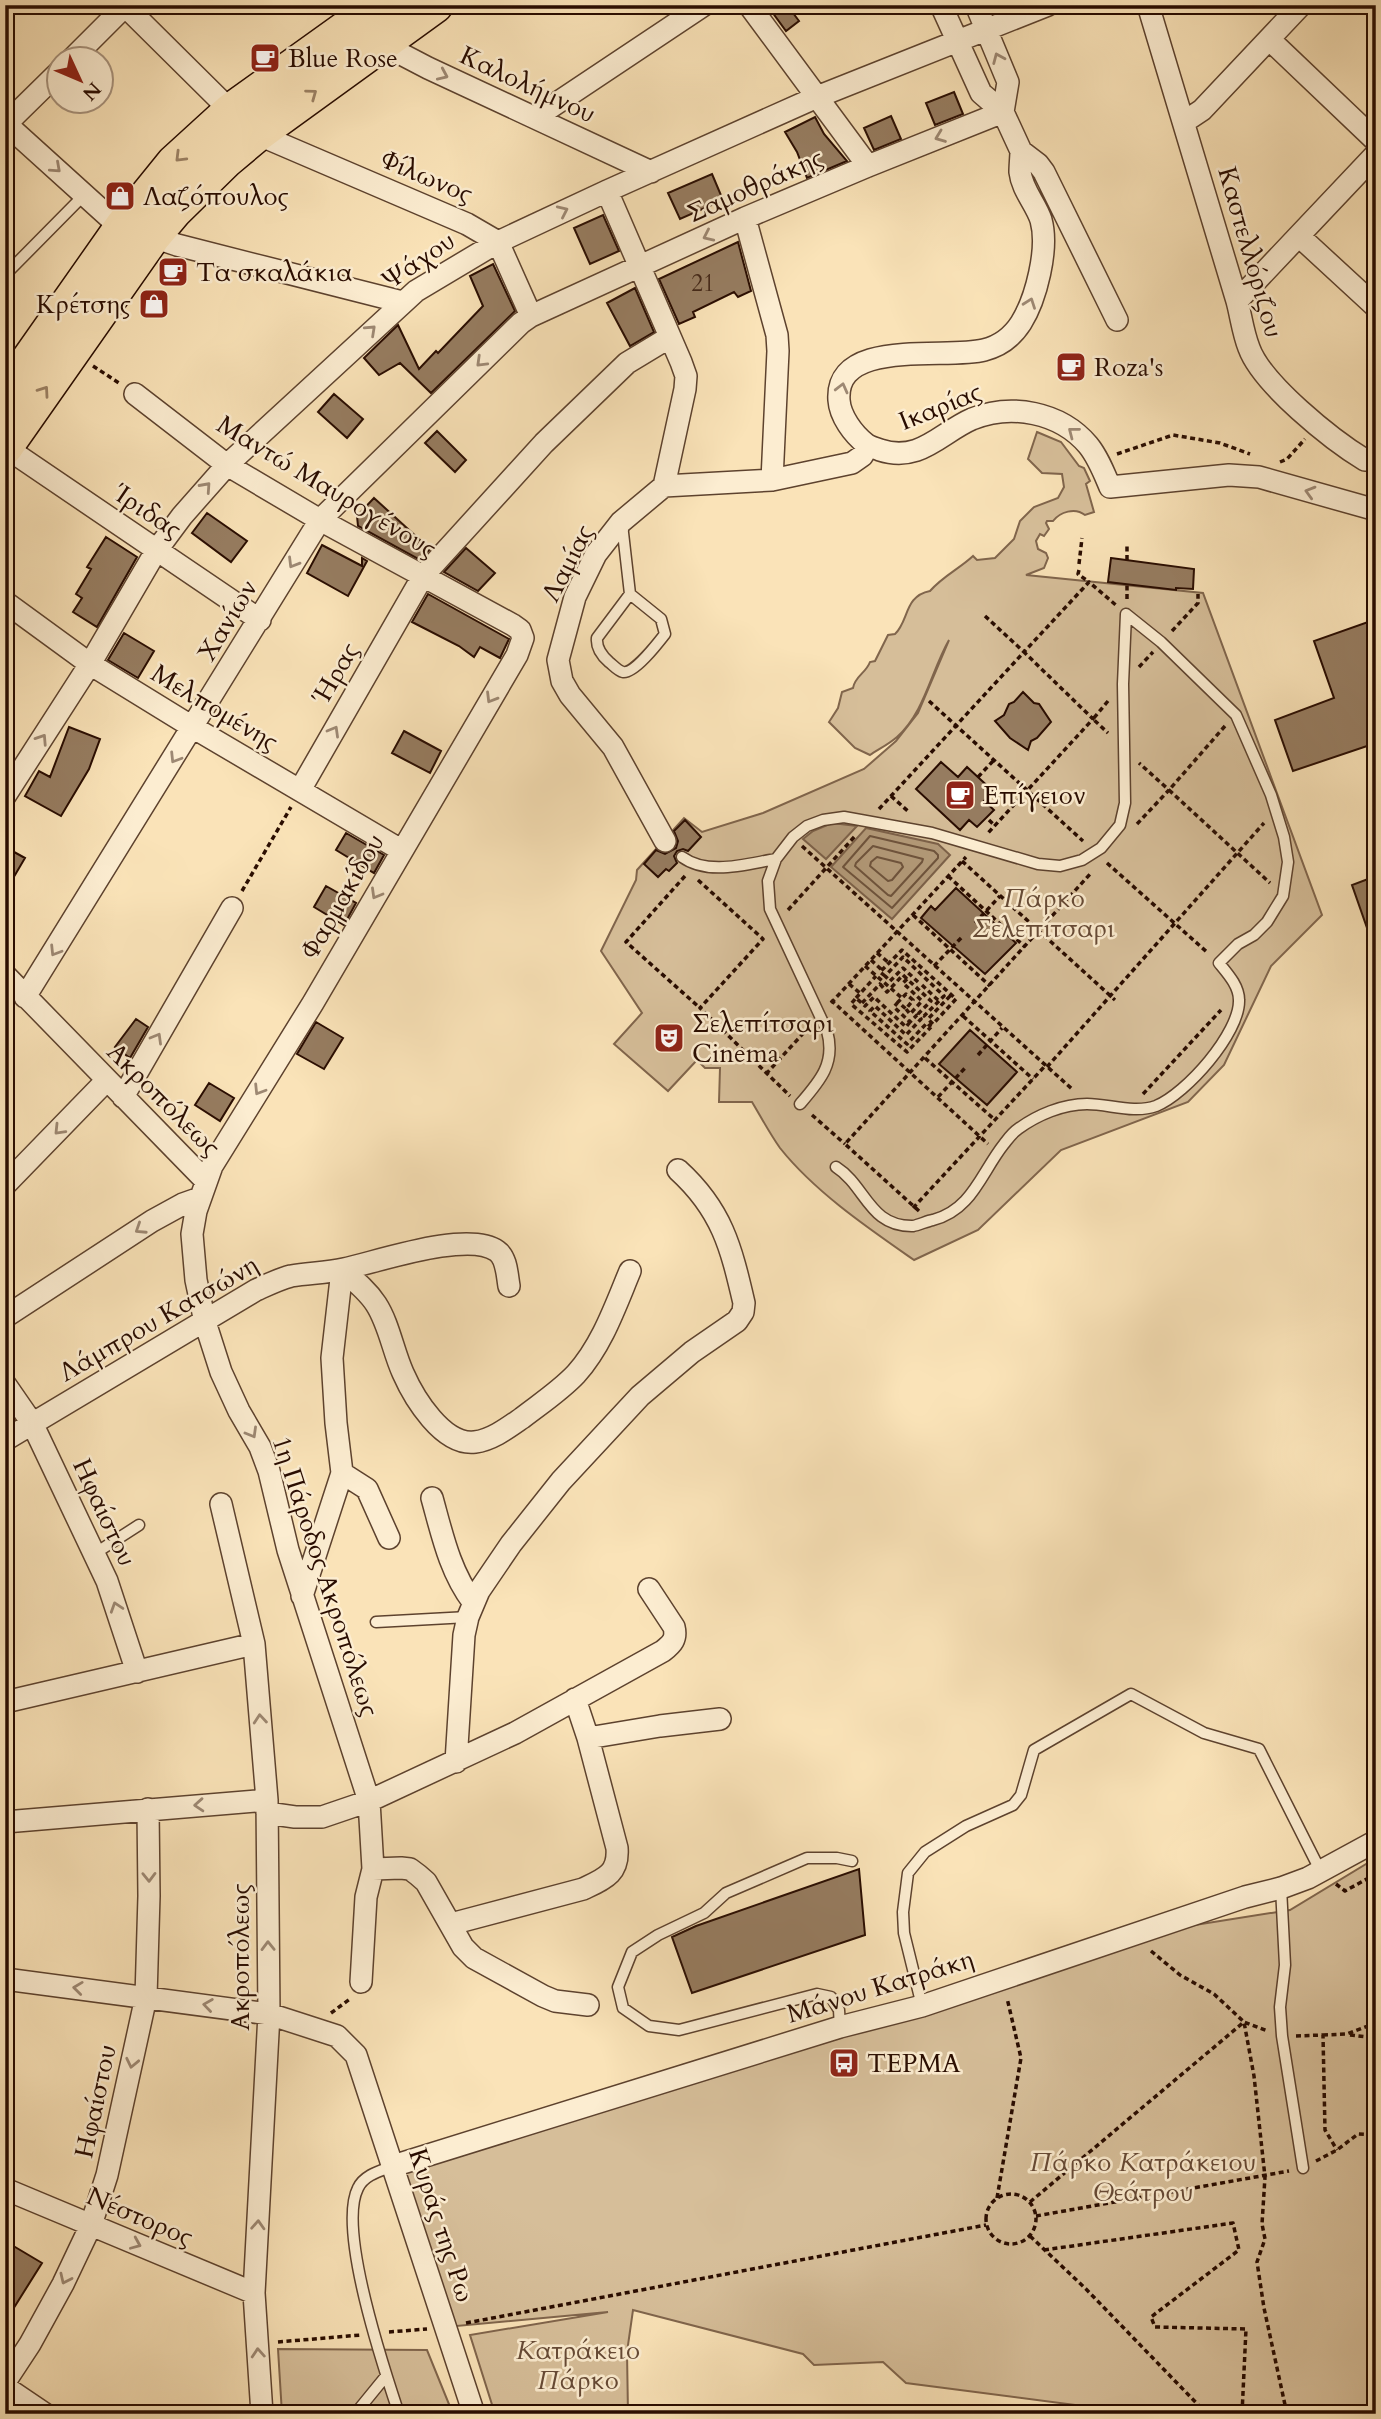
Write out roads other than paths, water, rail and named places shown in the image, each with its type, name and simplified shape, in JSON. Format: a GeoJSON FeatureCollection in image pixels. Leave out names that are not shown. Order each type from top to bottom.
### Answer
{"type":"FeatureCollection","features":[{"type":"Feature","properties":{"kind":"main road"},"geometry":{"type":"LineString","coordinates":[[5,394],[138,231],[174,211],[257,134],[435,5]]}},
{"type":"Feature","properties":{"kind":"main road"},"geometry":{"type":"LineString","coordinates":[[5,447],[72,352],[174,163],[231,111],[377,6]]}},
{"type":"Feature","properties":{"kind":"street"},"geometry":{"type":"LineString","coordinates":[[85,46],[125,5],[231,111]]}},
{"type":"Feature","properties":{"kind":"street"},"geometry":{"type":"LineString","coordinates":[[536,117],[704,5]]}},
{"type":"Feature","properties":{"kind":"street"},"geometry":{"type":"LineString","coordinates":[[749,5],[868,166]]}},
{"type":"Feature","properties":{"kind":"street"},"geometry":{"type":"LineString","coordinates":[[868,446],[848,425],[839,406],[839,392],[851,369],[869,359],[885,356],[967,353],[995,346],[1013,334],[1027,311],[1040,271],[1043,234],[1041,220],[1024,185],[1020,171],[1021,151],[1003,112],[981,93],[941,5]]}},
{"type":"Feature","properties":{"kind":"street"},"geometry":{"type":"LineString","coordinates":[[976,5],[1008,82],[1003,112]]}},
{"type":"Feature","properties":{"kind":"street","name":"Ψάχου"},"geometry":{"type":"LineString","coordinates":[[5,796],[90,664],[156,551],[204,488],[416,291],[498,242],[607,191],[817,97],[1048,5]]}},
{"type":"Feature","properties":{"kind":"street","name":"Καστελλόριζου"},"geometry":{"type":"LineString","coordinates":[[1147,5],[1237,300],[1249,349],[1261,370],[1281,392],[1342,446],[1365,460],[1376,459]]}},
{"type":"Feature","properties":{"kind":"street"},"geometry":{"type":"LineString","coordinates":[[1184,122],[1202,110],[1301,5]]}},
{"type":"Feature","properties":{"kind":"street"},"geometry":{"type":"LineString","coordinates":[[1270,40],[1376,141]]}},
{"type":"Feature","properties":{"kind":"street","name":"Καλολήμνου"},"geometry":{"type":"LineString","coordinates":[[382,44],[652,172]]}},
{"type":"Feature","properties":{"kind":"street"},"geometry":{"type":"LineString","coordinates":[[46,85],[6,124],[110,218],[138,231],[205,253],[402,302]]}},
{"type":"Feature","properties":{"kind":"street","name":"Σαμοθράκης"},"geometry":{"type":"LineString","coordinates":[[531,316],[745,218],[1003,112]]}},
{"type":"Feature","properties":{"kind":"street","name":"Φίλωνος"},"geometry":{"type":"LineString","coordinates":[[257,134],[467,224],[498,242]]}},
{"type":"Feature","properties":{"kind":"street"},"geometry":{"type":"LineString","coordinates":[[1021,151],[1044,172],[1117,320]]}},
{"type":"Feature","properties":{"kind":"street"},"geometry":{"type":"LineString","coordinates":[[1237,300],[1376,154]]}},
{"type":"Feature","properties":{"kind":"street"},"geometry":{"type":"LineString","coordinates":[[607,191],[685,376],[685,389],[664,486]]}},
{"type":"Feature","properties":{"kind":"street"},"geometry":{"type":"LineString","coordinates":[[745,218],[777,335],[772,480]]}},
{"type":"Feature","properties":{"kind":"street"},"geometry":{"type":"LineString","coordinates":[[1299,236],[1376,307]]}},
{"type":"Feature","properties":{"kind":"street"},"geometry":{"type":"LineString","coordinates":[[498,242],[531,316]]}},
{"type":"Feature","properties":{"kind":"street","name":"Χανίων"},"geometry":{"type":"LineString","coordinates":[[25,997],[194,728],[320,520],[531,316]]}},
{"type":"Feature","properties":{"kind":"street","name":"Ήρας"},"geometry":{"type":"LineString","coordinates":[[300,790],[423,576],[544,443],[627,363],[670,337]]}},
{"type":"Feature","properties":{"kind":"street","name":"Μαντώ Μαυρογένους"},"geometry":{"type":"LineString","coordinates":[[135,394],[227,465],[320,520],[513,625],[520,630],[523,638]]}},
{"type":"Feature","properties":{"kind":"street","name":"Ικαρίας"},"geometry":{"type":"LineString","coordinates":[[664,486],[772,480],[852,463],[862,456],[868,446],[887,452],[908,454],[935,442],[969,420],[993,412],[1014,410],[1045,416],[1069,428],[1089,446],[1110,487],[1229,475],[1259,477],[1376,510]]}},
{"type":"Feature","properties":{"kind":"street","name":"Ίριδας"},"geometry":{"type":"LineString","coordinates":[[5,447],[260,620]]}},
{"type":"Feature","properties":{"kind":"street","name":"Λαμίας"},"geometry":{"type":"LineString","coordinates":[[664,486],[621,522],[596,554],[575,597],[558,660],[562,681],[570,695],[612,747],[665,841]]}},
{"type":"Feature","properties":{"kind":"street","name":"Μελπομένης"},"geometry":{"type":"LineString","coordinates":[[5,602],[90,664],[401,850]]}},
{"type":"Feature","properties":{"kind":"street","name":"Φαρμακίδου"},"geometry":{"type":"LineString","coordinates":[[203,1190],[212,1166],[313,1003],[517,655],[523,638]]}},
{"type":"Feature","properties":{"kind":"street"},"geometry":{"type":"LineString","coordinates":[[123,1097],[232,908]]}},
{"type":"Feature","properties":{"kind":"street","name":"Ακροπόλεως"},"geometry":{"type":"LineString","coordinates":[[5,975],[123,1097],[203,1190],[192,1234],[205,1322],[221,1372]]}},
{"type":"Feature","properties":{"kind":"street"},"geometry":{"type":"LineString","coordinates":[[5,1185],[106,1081]]}},
{"type":"Feature","properties":{"kind":"street"},"geometry":{"type":"LineString","coordinates":[[456,1762],[464,1635],[470,1610],[511,1544],[570,1472],[640,1396],[692,1352],[737,1321],[743,1312],[742,1294],[726,1237],[707,1200],[678,1170]]}},
{"type":"Feature","properties":{"kind":"street"},"geometry":{"type":"LineString","coordinates":[[5,1317],[203,1190]]}},
{"type":"Feature","properties":{"kind":"street","name":"Λάμπρου Κατσώνη"},"geometry":{"type":"LineString","coordinates":[[5,1440],[256,1290],[291,1276],[342,1270],[424,1248],[480,1245],[496,1250],[502,1258],[509,1286]]}},
{"type":"Feature","properties":{"kind":"street"},"geometry":{"type":"LineString","coordinates":[[342,1270],[377,1306],[402,1372],[427,1413],[449,1435],[464,1442],[477,1442],[512,1425],[576,1373],[599,1343],[630,1271]]}},
{"type":"Feature","properties":{"kind":"street"},"geometry":{"type":"LineString","coordinates":[[302,1596],[342,1473],[332,1358],[342,1270]]}},
{"type":"Feature","properties":{"kind":"street","name":"1η Πάροδος Ακροπόλεως"},"geometry":{"type":"LineString","coordinates":[[221,1372],[260,1447],[269,1471],[288,1550],[369,1801],[373,1868],[366,1897],[361,1982]]}},
{"type":"Feature","properties":{"kind":"street","name":"Ηφαίστου"},"geometry":{"type":"LineString","coordinates":[[5,1384],[32,1423],[107,1581],[137,1672]]}},
{"type":"Feature","properties":{"kind":"street"},"geometry":{"type":"LineString","coordinates":[[342,1473],[367,1489],[389,1538]]}},
{"type":"Feature","properties":{"kind":"street"},"geometry":{"type":"LineString","coordinates":[[432,1498],[447,1555],[470,1610]]}},
{"type":"Feature","properties":{"kind":"street","name":"Ακροπόλεως"},"geometry":{"type":"LineString","coordinates":[[221,1504],[254,1644],[267,1807],[269,2014],[254,2293],[262,2414]]}},
{"type":"Feature","properties":{"kind":"street"},"geometry":{"type":"LineString","coordinates":[[6,1825],[148,1809],[267,1807],[295,1817],[322,1816],[369,1801],[515,1734],[663,1651],[674,1641],[676,1634],[649,1589]]}},
{"type":"Feature","properties":{"kind":"street"},"geometry":{"type":"LineString","coordinates":[[5,1702],[254,1644]]}},
{"type":"Feature","properties":{"kind":"street"},"geometry":{"type":"LineString","coordinates":[[451,1924],[583,1889],[613,1871],[618,1860],[617,1848],[589,1738],[575,1699]]}},
{"type":"Feature","properties":{"kind":"street"},"geometry":{"type":"LineString","coordinates":[[589,1738],[720,1719]]}},
{"type":"Feature","properties":{"kind":"street","name":"Ηφαίστου"},"geometry":{"type":"LineString","coordinates":[[5,2384],[48,2313],[91,2225],[118,2133],[146,1997],[148,1809]]}},
{"type":"Feature","properties":{"kind":"street","name":"Μάνου Κατράκη"},"geometry":{"type":"LineString","coordinates":[[393,2166],[839,2026],[922,2006],[1245,1897],[1281,1888],[1321,1872],[1376,1841]]}},
{"type":"Feature","properties":{"kind":"street"},"geometry":{"type":"LineString","coordinates":[[373,1868],[401,1868],[418,1875],[426,1882],[463,1947],[482,1963],[555,2001],[589,2005]]}},
{"type":"Feature","properties":{"kind":"street"},"geometry":{"type":"LineString","coordinates":[[5,1979],[269,2014]]}},
{"type":"Feature","properties":{"kind":"street","name":"Κυράς της Ρω"},"geometry":{"type":"LineString","coordinates":[[269,2014],[337,2036],[356,2055],[474,2414]]}},
{"type":"Feature","properties":{"kind":"street","name":"Νέστορος"},"geometry":{"type":"LineString","coordinates":[[5,2189],[254,2293]]}},
{"type":"Feature","properties":{"kind":"street"},"geometry":{"type":"LineString","coordinates":[[5,2384],[45,2414]]}},
{"type":"Feature","properties":{"kind":"lane"},"geometry":{"type":"LineString","coordinates":[[5,275],[85,194]]}},
{"type":"Feature","properties":{"kind":"lane"},"geometry":{"type":"LineString","coordinates":[[621,522],[630,594],[661,619],[665,634],[635,667],[628,672],[621,672],[604,657],[596,642],[630,594]]}},
{"type":"Feature","properties":{"kind":"lane"},"geometry":{"type":"LineString","coordinates":[[800,1104],[826,1069],[831,1046],[820,1015],[770,909],[768,881],[776,859],[793,837],[807,826],[844,817],[932,833],[1038,864],[1060,866],[1099,856],[1120,825],[1125,803],[1123,684],[1126,614],[1161,642],[1236,715],[1276,810],[1288,862],[1283,896],[1267,922],[1254,935],[1238,944],[1219,963],[1234,982],[1239,1000],[1233,1025],[1216,1054],[1191,1080],[1156,1105],[1129,1108],[1088,1104],[1071,1106],[1041,1115],[1015,1130],[997,1153],[974,1192],[946,1217],[914,1226],[889,1222],[877,1214],[848,1176],[836,1167]]}},
{"type":"Feature","properties":{"kind":"lane"},"geometry":{"type":"LineString","coordinates":[[682,857],[706,867],[776,859]]}},
{"type":"Feature","properties":{"kind":"lane"},"geometry":{"type":"LineString","coordinates":[[94,1554],[139,1525]]}},
{"type":"Feature","properties":{"kind":"lane"},"geometry":{"type":"LineString","coordinates":[[376,1622],[470,1610]]}},
{"type":"Feature","properties":{"kind":"lane"},"geometry":{"type":"LineString","coordinates":[[922,2006],[904,1933],[903,1912],[908,1873],[925,1852],[966,1826],[1013,1805],[1021,1796],[1034,1750],[1131,1694],[1204,1733],[1259,1749],[1321,1872]]}},
{"type":"Feature","properties":{"kind":"lane"},"geometry":{"type":"LineString","coordinates":[[839,2026],[839,2010],[831,1997],[817,1993],[679,2030],[649,2026],[623,2008],[618,1987],[632,1952],[658,1935],[705,1913],[726,1893],[807,1858],[852,1861]]}},
{"type":"Feature","properties":{"kind":"lane"},"geometry":{"type":"LineString","coordinates":[[1281,1888],[1285,1965],[1280,2007],[1282,2036],[1303,2168]]}},
{"type":"Feature","properties":{"kind":"lane"},"geometry":{"type":"LineString","coordinates":[[393,2166],[368,2176],[358,2187],[351,2225],[361,2279],[386,2376],[399,2414]]}},
{"type":"Feature","properties":{"kind":"lane"},"geometry":{"type":"LineString","coordinates":[[355,2414],[386,2376]]}},
{"type":"Feature","properties":{"kind":"water"},"geometry":{"type":"Polygon","coordinates":[[[832,823],[857,826],[826,859],[803,839],[813,831],[832,823]]]}},
{"type":"Feature","properties":{"kind":"water"},"geometry":{"type":"Polygon","coordinates":[[[866,828],[938,844],[950,855],[892,919],[831,867],[866,828]]]}},
{"type":"Feature","properties":{"kind":"place","name":"Blue Rose"},"geometry":{"type":"Point","coordinates":[265,58]}},
{"type":"Feature","properties":{"kind":"place","name":"Λαζόπουλος"},"geometry":{"type":"Point","coordinates":[120,196]}},
{"type":"Feature","properties":{"kind":"place","name":"Τα σκαλάκια"},"geometry":{"type":"Point","coordinates":[173,272]}},
{"type":"Feature","properties":{"kind":"place","name":"Κρέτσης"},"geometry":{"type":"Point","coordinates":[154,304]}},
{"type":"Feature","properties":{"kind":"place","name":"Roza's"},"geometry":{"type":"Point","coordinates":[1071,367]}},
{"type":"Feature","properties":{"kind":"place","name":"Επίγειον"},"geometry":{"type":"Point","coordinates":[960,795]}},
{"type":"Feature","properties":{"kind":"place","name":"Σελεπίτσαρι Cinema"},"geometry":{"type":"Point","coordinates":[669,1038]}},
{"type":"Feature","properties":{"kind":"place","name":"ΤΕΡΜΑ"},"geometry":{"type":"Point","coordinates":[844,2063]}},
{"type":"Feature","properties":{"kind":"park label","name":"Πάρκο Σελεπίτσαρι"},"geometry":{"type":"Point","coordinates":[1044,913]}},
{"type":"Feature","properties":{"kind":"park label","name":"Πάρκο Κατράκειου Θεάτρου"},"geometry":{"type":"Point","coordinates":[1143,2177]}},
{"type":"Feature","properties":{"kind":"park label","name":"Κατράκειο Πάρκο"},"geometry":{"type":"Point","coordinates":[578,2365]}}]}
